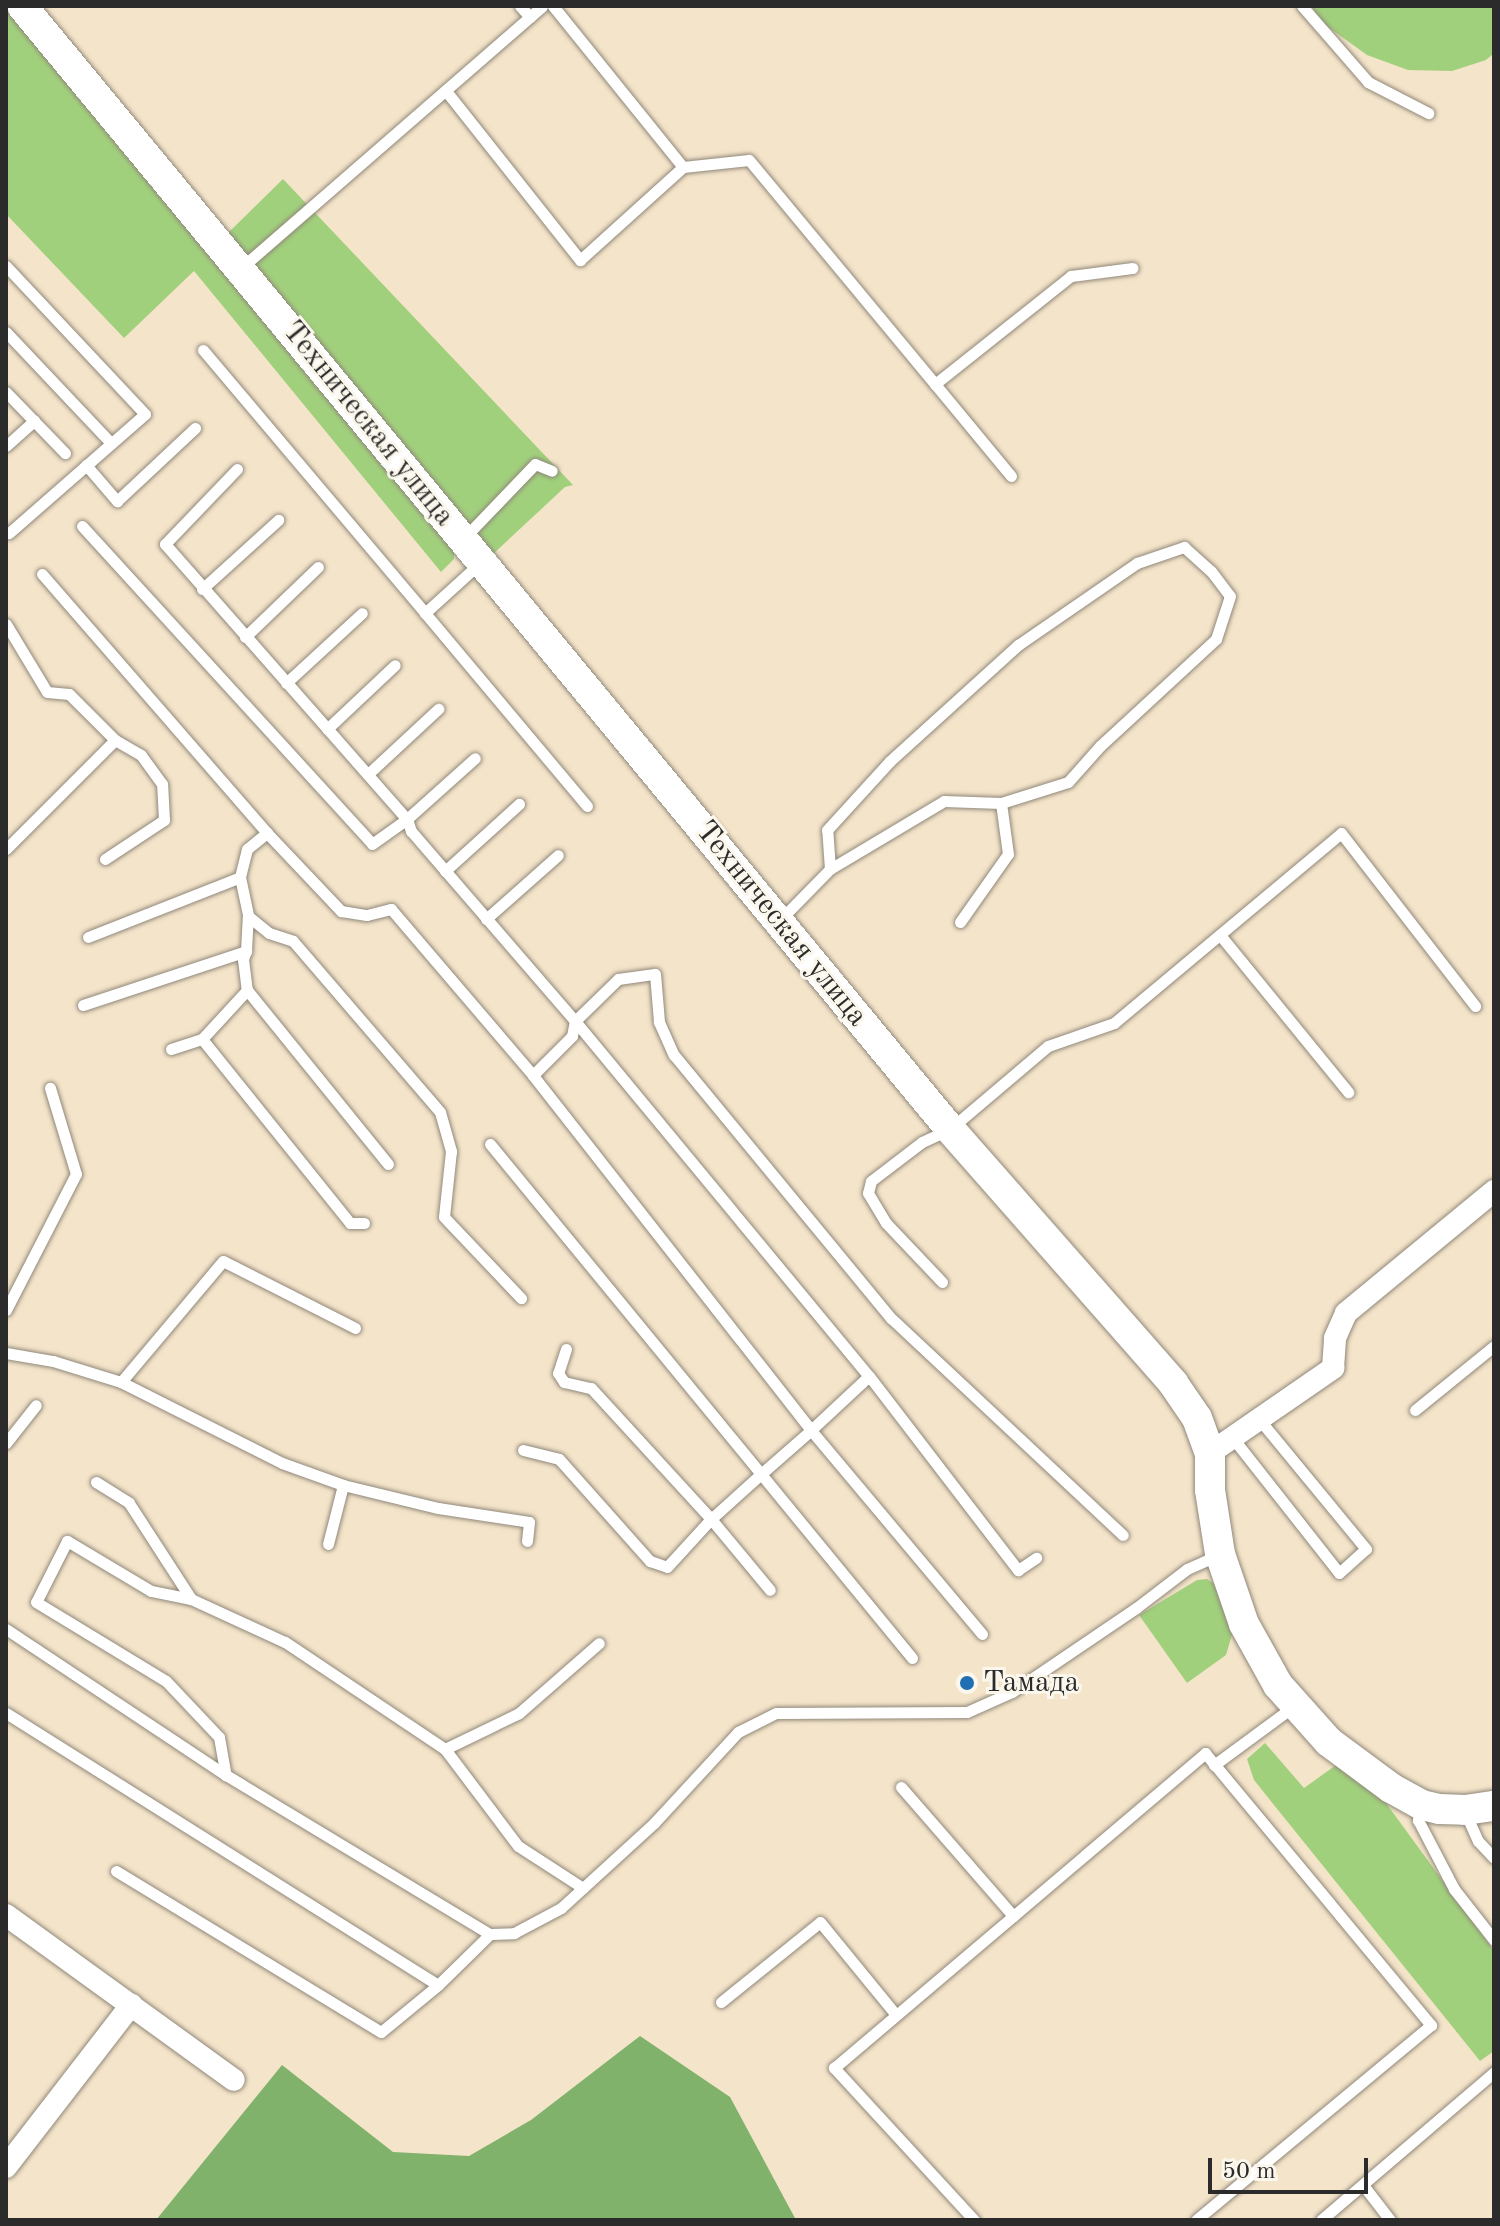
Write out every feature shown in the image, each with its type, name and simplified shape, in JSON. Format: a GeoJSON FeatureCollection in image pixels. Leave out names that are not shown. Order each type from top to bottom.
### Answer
{"type":"FeatureCollection","features":[{"type":"Feature","properties":{"kind":"street","name":"Техническая улица"},"geometry":{"type":"LineString","coordinates":[[22,6],[950,1129],[1173,1383],[1197,1418],[1221,1445],[1210,1490],[1220,1554],[1244,1624],[1278,1685],[1329,1742],[1391,1788],[1422,1805],[1479,1808]]}},
{"type":"Feature","properties":{"kind":"street"},"geometry":{"type":"LineString","coordinates":[[1221,1445],[1333,1368],[1335,1338],[1346,1313],[1494,1191]]}},
{"type":"Feature","properties":{"kind":"street"},"geometry":{"type":"LineString","coordinates":[[6,1915],[234,2080]]}},
{"type":"Feature","properties":{"kind":"street"},"geometry":{"type":"LineString","coordinates":[[6,2167],[131,2005]]}},
{"type":"Feature","properties":{"kind":"lane"},"geometry":{"type":"LineString","coordinates":[[520,6],[530,17]]}},
{"type":"Feature","properties":{"kind":"lane"},"geometry":{"type":"LineString","coordinates":[[240,269],[542,6]]}},
{"type":"Feature","properties":{"kind":"lane"},"geometry":{"type":"LineString","coordinates":[[553,6],[683,167]]}},
{"type":"Feature","properties":{"kind":"lane"},"geometry":{"type":"LineString","coordinates":[[1302,6],[1368,82],[1428,113]]}},
{"type":"Feature","properties":{"kind":"lane"},"geometry":{"type":"LineString","coordinates":[[446,91],[580,260],[683,167],[749,160],[1011,476]]}},
{"type":"Feature","properties":{"kind":"lane"},"geometry":{"type":"LineString","coordinates":[[6,266],[145,414],[9,533]]}},
{"type":"Feature","properties":{"kind":"lane"},"geometry":{"type":"LineString","coordinates":[[935,384],[1071,276],[1132,268]]}},
{"type":"Feature","properties":{"kind":"lane"},"geometry":{"type":"LineString","coordinates":[[6,332],[111,443]]}},
{"type":"Feature","properties":{"kind":"lane"},"geometry":{"type":"LineString","coordinates":[[203,350],[587,806]]}},
{"type":"Feature","properties":{"kind":"lane"},"geometry":{"type":"LineString","coordinates":[[6,392],[65,453]]}},
{"type":"Feature","properties":{"kind":"lane"},"geometry":{"type":"LineString","coordinates":[[6,446],[34,421]]}},
{"type":"Feature","properties":{"kind":"lane"},"geometry":{"type":"LineString","coordinates":[[86,465],[117,501],[195,428]]}},
{"type":"Feature","properties":{"kind":"lane"},"geometry":{"type":"LineString","coordinates":[[425,613],[535,464],[552,471]]}},
{"type":"Feature","properties":{"kind":"lane"},"geometry":{"type":"LineString","coordinates":[[237,469],[165,544],[407,819],[411,831],[575,1021],[869,1376],[1018,1570],[1036,1558]]}},
{"type":"Feature","properties":{"kind":"lane"},"geometry":{"type":"LineString","coordinates":[[202,589],[278,520]]}},
{"type":"Feature","properties":{"kind":"lane"},"geometry":{"type":"LineString","coordinates":[[82,526],[372,844],[407,819],[475,758]]}},
{"type":"Feature","properties":{"kind":"lane"},"geometry":{"type":"LineString","coordinates":[[780,920],[830,869],[944,801],[1001,803],[1068,782],[1100,746],[1216,639],[1230,596],[1211,571],[1184,547],[1137,563],[1018,645],[890,761],[827,830],[830,869]]}},
{"type":"Feature","properties":{"kind":"lane"},"geometry":{"type":"LineString","coordinates":[[245,637],[318,567]]}},
{"type":"Feature","properties":{"kind":"lane"},"geometry":{"type":"LineString","coordinates":[[42,574],[267,833],[341,911],[367,915],[391,909],[533,1075],[811,1430],[982,1634]]}},
{"type":"Feature","properties":{"kind":"lane"},"geometry":{"type":"LineString","coordinates":[[286,683],[362,613]]}},
{"type":"Feature","properties":{"kind":"lane"},"geometry":{"type":"LineString","coordinates":[[6,624],[47,692],[69,694],[115,740],[141,755],[162,784],[164,820],[105,859]]}},
{"type":"Feature","properties":{"kind":"lane"},"geometry":{"type":"LineString","coordinates":[[327,729],[395,665]]}},
{"type":"Feature","properties":{"kind":"lane"},"geometry":{"type":"LineString","coordinates":[[368,774],[438,709]]}},
{"type":"Feature","properties":{"kind":"lane"},"geometry":{"type":"LineString","coordinates":[[6,849],[115,740]]}},
{"type":"Feature","properties":{"kind":"lane"},"geometry":{"type":"LineString","coordinates":[[960,922],[1008,854],[1001,803]]}},
{"type":"Feature","properties":{"kind":"lane"},"geometry":{"type":"LineString","coordinates":[[445,871],[519,804]]}},
{"type":"Feature","properties":{"kind":"lane"},"geometry":{"type":"LineString","coordinates":[[267,833],[247,849],[240,877],[248,916],[243,959],[247,990],[388,1164]]}},
{"type":"Feature","properties":{"kind":"lane"},"geometry":{"type":"LineString","coordinates":[[942,1282],[886,1223],[868,1193],[871,1181],[922,1142],[950,1129],[1048,1046],[1114,1023],[1341,833],[1475,1006]]}},
{"type":"Feature","properties":{"kind":"lane"},"geometry":{"type":"LineString","coordinates":[[486,919],[558,855]]}},
{"type":"Feature","properties":{"kind":"lane"},"geometry":{"type":"LineString","coordinates":[[88,937],[240,877]]}},
{"type":"Feature","properties":{"kind":"lane"},"geometry":{"type":"LineString","coordinates":[[248,916],[269,933],[293,941],[440,1112],[451,1151],[444,1217],[521,1298]]}},
{"type":"Feature","properties":{"kind":"lane"},"geometry":{"type":"LineString","coordinates":[[1220,935],[1348,1092]]}},
{"type":"Feature","properties":{"kind":"lane"},"geometry":{"type":"LineString","coordinates":[[83,1005],[246,951]]}},
{"type":"Feature","properties":{"kind":"lane"},"geometry":{"type":"LineString","coordinates":[[533,1075],[572,1036],[575,1021],[618,979],[655,974],[659,1022],[674,1055],[892,1319],[1123,1535]]}},
{"type":"Feature","properties":{"kind":"lane"},"geometry":{"type":"LineString","coordinates":[[171,1049],[202,1039],[247,990]]}},
{"type":"Feature","properties":{"kind":"lane"},"geometry":{"type":"LineString","coordinates":[[202,1039],[350,1223],[364,1223]]}},
{"type":"Feature","properties":{"kind":"lane"},"geometry":{"type":"LineString","coordinates":[[6,1310],[76,1174],[50,1088]]}},
{"type":"Feature","properties":{"kind":"lane"},"geometry":{"type":"LineString","coordinates":[[490,1144],[912,1658]]}},
{"type":"Feature","properties":{"kind":"lane"},"geometry":{"type":"LineString","coordinates":[[121,1382],[223,1261],[355,1328]]}},
{"type":"Feature","properties":{"kind":"lane"},"geometry":{"type":"LineString","coordinates":[[1415,1410],[1494,1346]]}},
{"type":"Feature","properties":{"kind":"lane"},"geometry":{"type":"LineString","coordinates":[[566,1349],[558,1373],[564,1382],[591,1388],[711,1519],[770,1590]]}},
{"type":"Feature","properties":{"kind":"lane"},"geometry":{"type":"LineString","coordinates":[[6,1353],[53,1361],[121,1382],[282,1463],[343,1485],[438,1508],[529,1522],[527,1541]]}},
{"type":"Feature","properties":{"kind":"lane"},"geometry":{"type":"LineString","coordinates":[[523,1450],[559,1459],[650,1561],[667,1567],[711,1519],[869,1376]]}},
{"type":"Feature","properties":{"kind":"lane"},"geometry":{"type":"LineString","coordinates":[[6,1443],[36,1405]]}},
{"type":"Feature","properties":{"kind":"lane"},"geometry":{"type":"LineString","coordinates":[[1221,1445],[1339,1573],[1366,1549],[1259,1419]]}},
{"type":"Feature","properties":{"kind":"lane"},"geometry":{"type":"LineString","coordinates":[[96,1482],[129,1503],[191,1599]]}},
{"type":"Feature","properties":{"kind":"lane"},"geometry":{"type":"LineString","coordinates":[[328,1544],[343,1485]]}},
{"type":"Feature","properties":{"kind":"lane"},"geometry":{"type":"LineString","coordinates":[[226,1775],[219,1737],[166,1681],[36,1602],[67,1541],[151,1591],[191,1599],[285,1642],[445,1749],[518,1846],[583,1888]]}},
{"type":"Feature","properties":{"kind":"lane"},"geometry":{"type":"LineString","coordinates":[[6,1629],[226,1775],[490,1934],[514,1933],[561,1908],[675,1802],[738,1732],[776,1713],[967,1712],[1012,1692],[1136,1608],[1187,1569],[1220,1554]]}},
{"type":"Feature","properties":{"kind":"lane"},"geometry":{"type":"LineString","coordinates":[[445,1749],[519,1713],[599,1643]]}},
{"type":"Feature","properties":{"kind":"lane"},"geometry":{"type":"LineString","coordinates":[[1214,1765],[1296,1705]]}},
{"type":"Feature","properties":{"kind":"lane"},"geometry":{"type":"LineString","coordinates":[[6,1713],[438,1985]]}},
{"type":"Feature","properties":{"kind":"lane"},"geometry":{"type":"LineString","coordinates":[[974,2220],[834,2068],[1205,1753],[1431,2025],[1196,2220]]}},
{"type":"Feature","properties":{"kind":"lane"},"geometry":{"type":"LineString","coordinates":[[901,1787],[1013,1916]]}},
{"type":"Feature","properties":{"kind":"lane"},"geometry":{"type":"LineString","coordinates":[[1422,1805],[1418,1820],[1454,1889],[1494,1940]]}},
{"type":"Feature","properties":{"kind":"lane"},"geometry":{"type":"LineString","coordinates":[[1479,1808],[1478,1841],[1494,1858]]}},
{"type":"Feature","properties":{"kind":"lane"},"geometry":{"type":"LineString","coordinates":[[116,1871],[381,2032],[438,1985],[490,1934]]}},
{"type":"Feature","properties":{"kind":"lane"},"geometry":{"type":"LineString","coordinates":[[721,2002],[820,1922],[896,2015]]}},
{"type":"Feature","properties":{"kind":"lane"},"geometry":{"type":"LineString","coordinates":[[1321,2220],[1494,2072]]}},
{"type":"Feature","properties":{"kind":"lane"},"geometry":{"type":"LineString","coordinates":[[1363,2185],[1390,2220]]}},
{"type":"Feature","properties":{"kind":"green space"},"geometry":{"type":"Polygon","coordinates":[[[1312,6],[1494,6],[1494,53],[1486,60],[1452,71],[1408,70],[1367,55],[1321,22],[1312,6]]]}},
{"type":"Feature","properties":{"kind":"green space"},"geometry":{"type":"Polygon","coordinates":[[[9,7],[454,544],[454,559],[441,572],[194,271],[124,338],[6,214],[6,10],[9,7]]]}},
{"type":"Feature","properties":{"kind":"green space"},"geometry":{"type":"Polygon","coordinates":[[[283,179],[573,485],[565,487],[492,555],[226,235],[283,179]]]}},
{"type":"Feature","properties":{"kind":"green space"},"geometry":{"type":"Polygon","coordinates":[[[1207,1579],[1219,1587],[1233,1631],[1226,1655],[1187,1683],[1139,1615],[1197,1580],[1207,1579]]]}},
{"type":"Feature","properties":{"kind":"green space"},"geometry":{"type":"Polygon","coordinates":[[[1265,1743],[1304,1788],[1339,1763],[1383,1799],[1494,1951],[1494,2051],[1480,2061],[1254,1780],[1247,1759],[1265,1743]]]}},
{"type":"Feature","properties":{"kind":"green space"},"geometry":{"type":"Polygon","coordinates":[[[640,2036],[730,2097],[796,2220],[156,2220],[282,2065],[393,2152],[469,2156],[531,2120],[640,2036]]]}},
{"type":"Feature","properties":{"kind":"place","name":"Тамада"},"geometry":{"type":"Point","coordinates":[967,1683]}}]}
